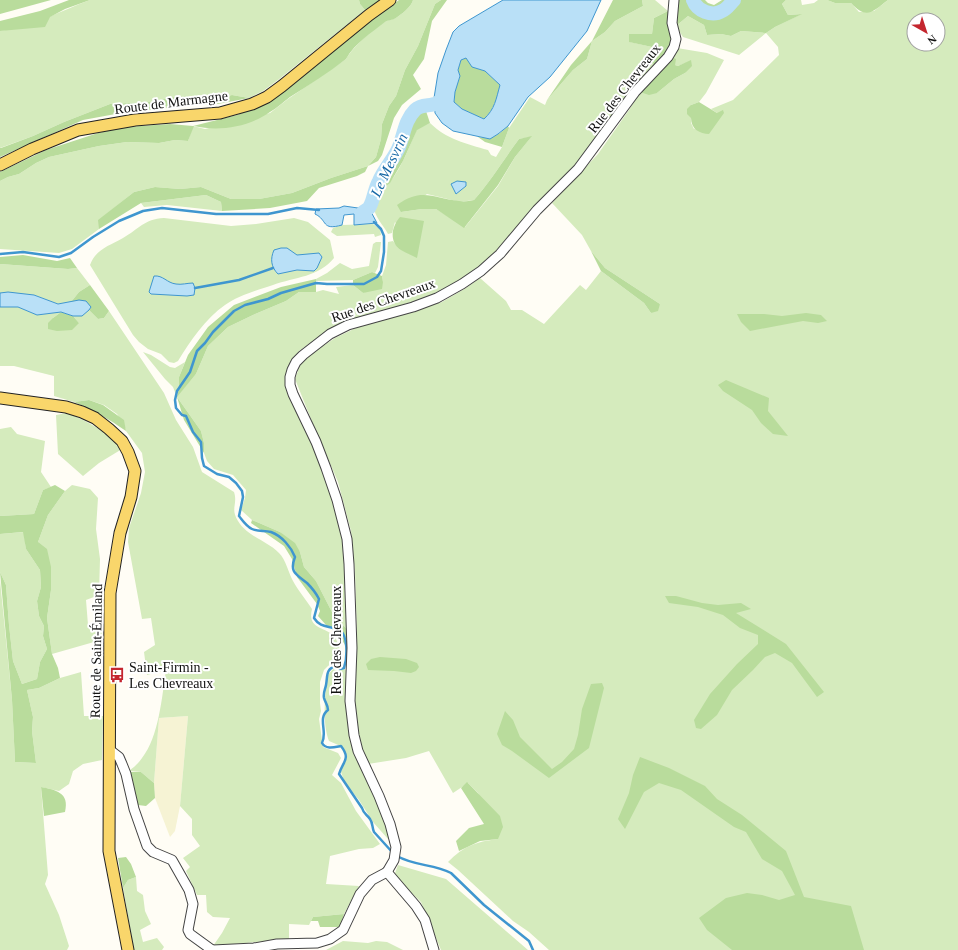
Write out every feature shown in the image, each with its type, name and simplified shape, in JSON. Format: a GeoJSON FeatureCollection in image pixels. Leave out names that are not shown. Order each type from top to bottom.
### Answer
{"type":"FeatureCollection","features":[{"type":"Feature","properties":{"kind":"main road","name":"Route de Marmagne"},"geometry":{"type":"LineString","coordinates":[[0,165],[32,149],[78,130],[135,120],[220,113],[252,104],[267,97],[282,86],[369,15],[390,0]]}},
{"type":"Feature","properties":{"kind":"main road","name":"Route de Saint-Émiland"},"geometry":{"type":"LineString","coordinates":[[0,398],[66,407],[95,418],[122,442],[132,460],[134,471],[132,497],[120,533],[110,594],[109,852],[128,950]]}},
{"type":"Feature","properties":{"kind":"street","name":"Rue des Chevreaux"},"geometry":{"type":"LineString","coordinates":[[387,872],[394,860],[396,848],[390,824],[358,751],[354,735],[350,701],[352,648],[350,564],[347,539],[337,500],[326,468],[290,385],[292,370],[296,362],[303,354],[330,334],[348,325],[413,307],[437,298],[481,271],[500,254],[537,210],[578,169],[635,92],[668,57],[674,47],[676,38],[672,23],[674,0]]}},
{"type":"Feature","properties":{"kind":"street"},"geometry":{"type":"LineString","coordinates":[[110,750],[119,757],[124,769],[134,809],[147,846],[153,852],[172,860],[189,890],[193,904],[188,930],[190,934],[212,950],[254,948],[277,944],[317,943],[330,939],[343,930],[360,894],[372,880],[387,872],[416,906],[425,920],[434,950]]}},
{"type":"Feature","properties":{"kind":"shaded area"},"geometry":{"type":"Polygon","coordinates":[[[188,716],[180,806],[175,831],[170,837],[155,798],[154,783],[159,718],[188,716]]]}},
{"type":"Feature","properties":{"kind":"green space"},"geometry":{"type":"Polygon","coordinates":[[[0,0],[51,0],[0,14],[0,0]]]}},
{"type":"Feature","properties":{"kind":"green space"},"geometry":{"type":"Polygon","coordinates":[[[69,0],[90,0],[65,9],[50,17],[45,27],[0,31],[0,21],[40,11],[69,0]]]}},
{"type":"Feature","properties":{"kind":"green space"},"geometry":{"type":"Polygon","coordinates":[[[90,0],[359,0],[360,4],[365,10],[278,80],[263,91],[249,98],[232,95],[216,99],[174,97],[150,102],[110,104],[0,148],[0,31],[35,22],[90,0]]]}},
{"type":"Feature","properties":{"kind":"green space"},"geometry":{"type":"Polygon","coordinates":[[[359,0],[381,0],[365,10],[360,4],[359,0]]]}},
{"type":"Feature","properties":{"kind":"green space"},"geometry":{"type":"Polygon","coordinates":[[[399,0],[413,0],[409,7],[395,19],[385,22],[364,39],[354,48],[346,59],[262,117],[234,127],[204,128],[194,126],[188,141],[175,140],[159,143],[127,142],[99,146],[49,157],[19,174],[0,181],[0,172],[46,150],[98,133],[126,127],[170,124],[193,126],[237,115],[268,102],[299,80],[368,23],[399,0]]]}},
{"type":"Feature","properties":{"kind":"green space"},"geometry":{"type":"Polygon","coordinates":[[[413,0],[441,0],[435,4],[418,46],[405,70],[396,96],[389,106],[382,124],[381,139],[376,157],[368,166],[292,193],[259,199],[231,199],[201,187],[180,189],[155,187],[134,192],[99,220],[99,229],[72,249],[59,253],[0,249],[0,181],[19,174],[49,157],[99,146],[127,142],[159,143],[175,140],[188,141],[193,126],[205,129],[270,113],[346,59],[365,37],[382,24],[396,18],[409,7],[413,0]]]}},
{"type":"Feature","properties":{"kind":"green space"},"geometry":{"type":"Polygon","coordinates":[[[441,0],[447,0],[432,21],[424,59],[413,75],[421,89],[402,105],[394,118],[382,155],[378,161],[368,166],[376,157],[381,139],[382,124],[389,106],[396,96],[405,70],[418,46],[435,4],[441,0]]]}},
{"type":"Feature","properties":{"kind":"green space"},"geometry":{"type":"Polygon","coordinates":[[[613,0],[642,0],[643,6],[615,21],[605,32],[592,41],[613,0]]]}},
{"type":"Feature","properties":{"kind":"green space"},"geometry":{"type":"Polygon","coordinates":[[[642,0],[655,0],[668,11],[654,18],[652,34],[629,35],[630,42],[652,47],[653,49],[650,60],[656,66],[577,165],[504,245],[466,276],[436,294],[340,325],[317,338],[299,351],[286,374],[289,397],[313,445],[330,488],[345,543],[349,631],[334,616],[316,581],[304,567],[300,552],[280,532],[252,520],[241,510],[246,490],[233,475],[214,469],[207,461],[204,453],[204,443],[201,431],[177,397],[173,387],[143,352],[151,355],[170,367],[175,368],[185,362],[179,377],[177,396],[196,374],[208,346],[228,327],[286,301],[299,292],[316,292],[323,290],[339,294],[336,287],[353,285],[363,293],[383,282],[382,276],[386,265],[388,242],[393,241],[399,249],[417,257],[395,222],[392,233],[388,234],[376,216],[374,204],[376,197],[390,182],[398,170],[417,129],[430,123],[436,129],[450,137],[488,150],[491,155],[496,157],[502,147],[509,128],[530,97],[545,105],[547,100],[573,70],[587,59],[592,41],[605,32],[615,21],[643,6],[642,0]],[[531,137],[519,139],[492,178],[474,200],[460,202],[427,194],[401,212],[436,209],[465,227],[498,186],[515,157],[531,137]]]}},
{"type":"Feature","properties":{"kind":"green space"},"geometry":{"type":"Polygon","coordinates":[[[678,0],[705,0],[714,5],[722,0],[786,0],[782,4],[788,15],[802,14],[766,33],[741,31],[731,36],[721,34],[707,35],[704,25],[688,16],[676,26],[678,0]]]}},
{"type":"Feature","properties":{"kind":"green space"},"geometry":{"type":"Polygon","coordinates":[[[786,0],[801,0],[802,5],[814,3],[818,0],[827,0],[835,3],[851,3],[859,12],[874,11],[888,0],[958,0],[958,950],[549,950],[529,932],[513,921],[448,862],[465,848],[476,843],[498,839],[478,793],[468,783],[453,793],[429,751],[406,758],[368,764],[355,729],[354,705],[357,634],[355,571],[351,531],[338,482],[295,379],[300,365],[311,354],[335,338],[360,326],[442,302],[480,278],[506,301],[511,310],[522,310],[544,324],[580,285],[586,290],[601,271],[644,303],[651,313],[660,304],[605,268],[591,251],[582,235],[552,203],[598,154],[640,92],[657,93],[674,79],[685,73],[691,61],[678,66],[675,65],[671,57],[677,48],[707,53],[724,60],[706,93],[699,102],[691,105],[691,123],[694,129],[717,113],[711,109],[733,100],[779,55],[778,47],[766,33],[801,14],[788,15],[782,4],[786,0]]]}},
{"type":"Feature","properties":{"kind":"green space"},"geometry":{"type":"Polygon","coordinates":[[[827,0],[888,0],[873,11],[866,13],[851,3],[835,3],[827,0]]]}},
{"type":"Feature","properties":{"kind":"green space"},"geometry":{"type":"Polygon","coordinates":[[[668,11],[669,26],[673,40],[665,55],[656,66],[650,61],[653,50],[652,47],[629,42],[629,34],[652,34],[654,18],[668,11]]]}},
{"type":"Feature","properties":{"kind":"green space"},"geometry":{"type":"Polygon","coordinates":[[[688,16],[704,25],[707,35],[721,34],[731,36],[741,31],[766,33],[739,55],[683,37],[676,26],[688,16]]]}},
{"type":"Feature","properties":{"kind":"green space"},"geometry":{"type":"Polygon","coordinates":[[[592,41],[587,59],[573,70],[547,100],[571,65],[592,41]]]}},
{"type":"Feature","properties":{"kind":"green space"},"geometry":{"type":"Polygon","coordinates":[[[671,57],[676,59],[675,65],[678,66],[691,60],[692,66],[685,73],[674,79],[657,93],[649,95],[640,92],[671,57]]]}},
{"type":"Feature","properties":{"kind":"green space"},"geometry":{"type":"Polygon","coordinates":[[[466,58],[472,67],[485,71],[500,85],[493,107],[484,119],[462,109],[454,102],[455,92],[460,76],[458,70],[461,60],[466,58]]]}},
{"type":"Feature","properties":{"kind":"green space"},"geometry":{"type":"Polygon","coordinates":[[[232,95],[249,98],[218,104],[121,113],[83,120],[0,157],[0,148],[110,104],[150,102],[174,97],[216,99],[232,95]]]}},
{"type":"Feature","properties":{"kind":"green space"},"geometry":{"type":"Polygon","coordinates":[[[699,102],[717,113],[723,110],[724,113],[709,134],[702,133],[694,128],[691,118],[687,114],[687,109],[691,105],[699,102]]]}},
{"type":"Feature","properties":{"kind":"green space"},"geometry":{"type":"Polygon","coordinates":[[[419,103],[424,103],[426,105],[426,111],[430,123],[417,130],[403,161],[390,183],[381,190],[374,203],[374,190],[394,162],[408,130],[412,108],[419,103]]]}},
{"type":"Feature","properties":{"kind":"green space"},"geometry":{"type":"Polygon","coordinates":[[[508,126],[509,128],[502,147],[485,142],[478,137],[488,138],[495,136],[508,126]]]}},
{"type":"Feature","properties":{"kind":"green space"},"geometry":{"type":"Polygon","coordinates":[[[532,136],[515,157],[498,185],[464,228],[436,209],[401,212],[397,205],[413,196],[421,195],[435,196],[450,200],[474,200],[492,178],[519,139],[532,136]]]}},
{"type":"Feature","properties":{"kind":"green space"},"geometry":{"type":"Polygon","coordinates":[[[368,166],[365,172],[357,176],[319,188],[307,201],[270,208],[222,211],[221,202],[206,195],[141,203],[99,229],[98,220],[134,192],[155,187],[180,189],[201,187],[231,199],[259,199],[292,193],[368,166]]]}},
{"type":"Feature","properties":{"kind":"green space"},"geometry":{"type":"Polygon","coordinates":[[[206,195],[221,202],[222,211],[167,205],[144,207],[141,203],[206,195]]]}},
{"type":"Feature","properties":{"kind":"green space"},"geometry":{"type":"Polygon","coordinates":[[[400,217],[424,221],[417,258],[399,249],[394,241],[393,233],[395,225],[400,217]]]}},
{"type":"Feature","properties":{"kind":"green space"},"geometry":{"type":"Polygon","coordinates":[[[164,218],[231,226],[294,218],[308,222],[330,240],[334,258],[314,273],[281,282],[230,301],[211,316],[193,338],[178,361],[174,363],[169,362],[161,354],[148,349],[133,335],[90,265],[96,255],[104,248],[123,238],[146,222],[164,218]]]}},
{"type":"Feature","properties":{"kind":"green space"},"geometry":{"type":"Polygon","coordinates":[[[373,224],[380,229],[381,235],[375,237],[374,234],[337,236],[331,232],[333,228],[342,225],[373,224]]]}},
{"type":"Feature","properties":{"kind":"green space"},"geometry":{"type":"Polygon","coordinates":[[[376,242],[381,242],[378,267],[375,273],[372,272],[353,280],[316,281],[316,279],[340,263],[352,269],[369,266],[373,244],[376,242]]]}},
{"type":"Feature","properties":{"kind":"green space"},"geometry":{"type":"Polygon","coordinates":[[[591,251],[605,268],[660,304],[658,311],[651,313],[644,303],[601,271],[591,251]]]}},
{"type":"Feature","properties":{"kind":"green space"},"geometry":{"type":"Polygon","coordinates":[[[23,255],[57,261],[70,258],[77,268],[68,269],[0,264],[0,257],[23,255]]]}},
{"type":"Feature","properties":{"kind":"green space"},"geometry":{"type":"Polygon","coordinates":[[[0,264],[68,269],[77,268],[90,285],[79,292],[71,302],[58,304],[34,295],[0,293],[0,264]]]}},
{"type":"Feature","properties":{"kind":"green space"},"geometry":{"type":"Polygon","coordinates":[[[372,272],[382,276],[382,289],[363,293],[353,285],[353,280],[372,272]]]}},
{"type":"Feature","properties":{"kind":"green space"},"geometry":{"type":"Polygon","coordinates":[[[316,279],[316,292],[299,292],[286,301],[228,327],[208,346],[196,374],[177,397],[179,377],[188,355],[208,327],[234,305],[281,287],[316,279]]]}},
{"type":"Feature","properties":{"kind":"green space"},"geometry":{"type":"Polygon","coordinates":[[[90,285],[109,311],[104,318],[98,319],[89,310],[91,307],[71,302],[79,292],[90,285]]]}},
{"type":"Feature","properties":{"kind":"green space"},"geometry":{"type":"Polygon","coordinates":[[[0,307],[18,307],[37,315],[61,312],[53,318],[79,323],[73,316],[82,316],[89,310],[98,319],[104,318],[109,311],[164,393],[176,420],[193,447],[202,472],[234,492],[234,510],[238,521],[252,535],[279,553],[293,581],[312,609],[311,615],[314,624],[334,636],[338,643],[341,658],[340,662],[339,664],[334,662],[324,670],[320,682],[321,711],[319,719],[323,747],[338,753],[341,758],[332,775],[341,783],[356,811],[380,844],[373,848],[359,849],[330,856],[326,884],[359,886],[344,914],[313,917],[309,925],[289,924],[289,939],[213,946],[230,918],[213,917],[207,912],[206,895],[197,895],[186,871],[190,867],[183,858],[200,846],[192,835],[192,819],[180,806],[188,716],[159,718],[154,783],[141,772],[129,771],[141,760],[152,739],[159,716],[166,670],[147,675],[144,652],[155,645],[151,618],[142,619],[128,542],[129,528],[141,493],[145,472],[142,453],[126,431],[124,424],[117,414],[104,405],[89,400],[74,402],[54,396],[54,376],[14,366],[0,366],[0,307]]]}},
{"type":"Feature","properties":{"kind":"green space"},"geometry":{"type":"Polygon","coordinates":[[[61,312],[73,316],[79,323],[72,330],[57,331],[48,329],[48,323],[61,312]]]}},
{"type":"Feature","properties":{"kind":"green space"},"geometry":{"type":"Polygon","coordinates":[[[806,313],[821,315],[827,321],[818,323],[803,321],[750,331],[741,322],[737,314],[782,316],[806,313]]]}},
{"type":"Feature","properties":{"kind":"green space"},"geometry":{"type":"Polygon","coordinates":[[[726,380],[769,398],[768,411],[788,436],[773,434],[761,423],[752,410],[723,391],[718,385],[726,380]]]}},
{"type":"Feature","properties":{"kind":"green space"},"geometry":{"type":"Polygon","coordinates":[[[177,397],[201,431],[204,443],[204,453],[184,420],[177,397]]]}},
{"type":"Feature","properties":{"kind":"green space"},"geometry":{"type":"Polygon","coordinates":[[[89,400],[103,405],[124,420],[126,431],[101,415],[74,402],[89,400]]]}},
{"type":"Feature","properties":{"kind":"green space"},"geometry":{"type":"Polygon","coordinates":[[[67,413],[97,428],[110,437],[122,449],[99,463],[83,476],[58,454],[56,415],[67,413]]]}},
{"type":"Feature","properties":{"kind":"green space"},"geometry":{"type":"Polygon","coordinates":[[[11,427],[17,434],[45,441],[41,472],[51,487],[43,490],[34,514],[0,516],[0,429],[11,427]]]}},
{"type":"Feature","properties":{"kind":"green space"},"geometry":{"type":"Polygon","coordinates":[[[55,485],[65,491],[48,515],[38,542],[47,549],[51,567],[51,590],[47,618],[52,654],[58,668],[60,678],[39,688],[27,690],[33,717],[32,731],[36,763],[15,762],[12,700],[0,572],[6,585],[13,661],[22,684],[37,679],[40,662],[47,649],[43,636],[44,626],[39,616],[37,601],[41,587],[40,570],[26,549],[23,532],[0,534],[0,516],[34,514],[43,490],[55,485]]]}},
{"type":"Feature","properties":{"kind":"green space"},"geometry":{"type":"Polygon","coordinates":[[[72,485],[90,489],[98,498],[96,529],[100,559],[99,595],[86,600],[88,625],[103,621],[101,640],[52,654],[47,618],[51,590],[38,542],[48,515],[65,491],[72,485]]]}},
{"type":"Feature","properties":{"kind":"green space"},"geometry":{"type":"Polygon","coordinates":[[[252,520],[280,532],[295,543],[300,552],[304,567],[316,581],[334,616],[349,631],[348,663],[346,661],[345,645],[337,632],[326,625],[318,616],[320,611],[317,604],[297,577],[292,559],[284,546],[251,523],[252,520]]]}},
{"type":"Feature","properties":{"kind":"green space"},"geometry":{"type":"Polygon","coordinates":[[[24,532],[26,549],[40,570],[41,587],[37,601],[39,616],[44,626],[43,636],[47,649],[40,662],[37,679],[22,684],[13,661],[6,585],[0,572],[0,534],[24,532]]]}},
{"type":"Feature","properties":{"kind":"green space"},"geometry":{"type":"Polygon","coordinates":[[[0,580],[12,700],[15,762],[36,763],[32,731],[33,717],[27,690],[39,688],[60,678],[81,672],[84,716],[103,716],[102,760],[83,764],[73,771],[69,784],[59,791],[41,787],[48,875],[45,884],[59,915],[69,946],[67,950],[0,950],[0,580]]]}},
{"type":"Feature","properties":{"kind":"green space"},"geometry":{"type":"Polygon","coordinates":[[[665,596],[676,596],[702,603],[718,605],[741,603],[751,609],[736,613],[786,644],[824,692],[817,697],[792,663],[775,653],[765,657],[732,690],[717,715],[701,729],[696,728],[694,720],[710,694],[737,664],[758,644],[758,635],[740,628],[723,615],[698,607],[669,603],[665,596]]]}},
{"type":"Feature","properties":{"kind":"green space"},"geometry":{"type":"Polygon","coordinates":[[[380,657],[406,659],[417,663],[419,667],[416,671],[411,673],[368,670],[366,664],[371,659],[380,657]]]}},
{"type":"Feature","properties":{"kind":"green space"},"geometry":{"type":"Polygon","coordinates":[[[343,668],[347,671],[347,704],[388,832],[388,839],[373,822],[359,800],[345,783],[341,772],[345,757],[343,747],[329,741],[327,734],[325,726],[325,692],[327,676],[333,669],[338,671],[343,668]]]}},
{"type":"Feature","properties":{"kind":"green space"},"geometry":{"type":"Polygon","coordinates":[[[602,683],[604,688],[589,748],[549,778],[502,745],[497,734],[505,711],[513,720],[520,737],[552,769],[562,762],[574,749],[582,709],[591,684],[602,683]]]}},
{"type":"Feature","properties":{"kind":"green space"},"geometry":{"type":"Polygon","coordinates":[[[640,757],[669,768],[705,786],[717,799],[742,815],[786,851],[804,897],[851,906],[864,950],[732,950],[707,930],[699,918],[726,898],[747,893],[762,895],[779,900],[795,895],[782,871],[762,859],[746,832],[734,827],[681,790],[659,783],[644,792],[625,829],[618,819],[629,793],[633,775],[640,757]]]}},
{"type":"Feature","properties":{"kind":"green space"},"geometry":{"type":"Polygon","coordinates":[[[129,772],[141,772],[154,783],[155,798],[146,806],[138,805],[129,772]]]}},
{"type":"Feature","properties":{"kind":"green space"},"geometry":{"type":"Polygon","coordinates":[[[467,782],[500,816],[503,827],[498,839],[480,841],[459,851],[456,841],[469,828],[484,824],[461,788],[467,782]]]}},
{"type":"Feature","properties":{"kind":"green space"},"geometry":{"type":"Polygon","coordinates":[[[41,787],[56,791],[63,796],[66,805],[65,812],[44,816],[41,787]]]}},
{"type":"Feature","properties":{"kind":"green space"},"geometry":{"type":"Polygon","coordinates":[[[126,857],[131,864],[136,877],[128,880],[123,888],[118,858],[126,857]]]}},
{"type":"Feature","properties":{"kind":"green space"},"geometry":{"type":"Polygon","coordinates":[[[398,865],[446,879],[528,950],[441,950],[421,902],[394,876],[398,865]]]}},
{"type":"Feature","properties":{"kind":"green space"},"geometry":{"type":"Polygon","coordinates":[[[136,877],[137,891],[143,895],[145,911],[151,924],[140,930],[143,942],[157,938],[164,947],[162,950],[134,950],[123,888],[128,880],[136,877]]]}},
{"type":"Feature","properties":{"kind":"green space"},"geometry":{"type":"Polygon","coordinates":[[[344,914],[340,927],[320,927],[318,921],[311,921],[313,917],[344,914]]]}},
{"type":"Feature","properties":{"kind":"green space"},"geometry":{"type":"Polygon","coordinates":[[[343,941],[368,943],[376,941],[387,942],[403,950],[326,950],[343,941]]]}},
{"type":"Feature","properties":{"kind":"water"},"geometry":{"type":"Polygon","coordinates":[[[503,0],[601,0],[587,31],[550,77],[528,97],[508,126],[490,139],[453,131],[442,123],[435,113],[434,98],[438,73],[453,32],[459,26],[503,0]],[[466,58],[461,60],[458,70],[460,76],[455,92],[454,102],[462,109],[484,119],[493,108],[500,85],[485,71],[472,67],[466,58]]]}},
{"type":"Feature","properties":{"kind":"water"},"geometry":{"type":"Polygon","coordinates":[[[457,181],[466,182],[466,186],[456,194],[451,184],[457,181]]]}},
{"type":"Feature","properties":{"kind":"water"},"geometry":{"type":"Polygon","coordinates":[[[344,206],[358,208],[365,206],[369,208],[377,223],[354,225],[354,214],[344,215],[342,225],[331,227],[315,214],[316,209],[339,208],[344,206]]]}},
{"type":"Feature","properties":{"kind":"water"},"geometry":{"type":"Polygon","coordinates":[[[287,248],[297,255],[319,253],[322,257],[314,271],[297,270],[278,274],[273,266],[272,257],[274,250],[287,248]]]}},
{"type":"Feature","properties":{"kind":"water"},"geometry":{"type":"Polygon","coordinates":[[[154,276],[176,284],[193,283],[195,288],[194,295],[151,294],[149,292],[154,276]]]}},
{"type":"Feature","properties":{"kind":"water"},"geometry":{"type":"Polygon","coordinates":[[[8,292],[34,295],[58,304],[79,300],[86,301],[91,307],[82,316],[73,316],[61,312],[37,315],[18,307],[0,307],[0,293],[8,292]]]}},
{"type":"Feature","properties":{"kind":"waterway","name":"Le Mesvrin"},"geometry":{"type":"LineString","coordinates":[[693,0],[701,10],[709,13],[718,13],[724,10],[734,0]]}},
{"type":"Feature","properties":{"kind":"waterway","name":"Le Mesvrin"},"geometry":{"type":"LineString","coordinates":[[363,212],[369,208],[378,184],[397,151],[407,123],[412,114],[419,107],[436,104],[442,97],[445,90]]}},
{"type":"Feature","properties":{"kind":"waterway","name":"Le Mesvrin"},"geometry":{"type":"LineString","coordinates":[[0,254],[23,252],[59,257],[71,253],[119,221],[143,211],[162,208],[216,214],[268,214],[297,208],[319,210]]}},
{"type":"Feature","properties":{"kind":"waterway"},"geometry":{"type":"LineString","coordinates":[[374,222],[381,229],[384,236],[384,252],[381,271],[377,277],[364,284],[316,283],[245,305],[234,311],[197,351],[190,372],[177,391],[175,400],[176,408],[182,415],[186,416],[193,432],[201,442],[204,466],[217,474],[229,477],[242,491],[243,497],[239,516],[246,525],[252,529],[271,532],[286,542],[295,557],[293,569],[297,575],[311,587],[319,599],[314,618],[319,624],[339,630],[344,637],[346,642],[346,659],[344,668],[340,669],[337,665],[330,669],[327,675],[324,699],[328,710],[323,717],[324,739],[322,743],[326,747],[341,746],[344,750],[346,757],[339,774],[364,812],[369,817],[374,832],[393,853]]}},
{"type":"Feature","properties":{"kind":"waterway"},"geometry":{"type":"LineString","coordinates":[[195,288],[239,280],[273,268]]}},
{"type":"Feature","properties":{"kind":"waterway"},"geometry":{"type":"LineString","coordinates":[[397,856],[410,862],[438,868],[451,873],[484,905],[529,941],[533,950]]}},
{"type":"Feature","properties":{"kind":"place","name":"Saint-Firmin - Les Chevreaux"},"geometry":{"type":"Point","coordinates":[117,675]}}]}
